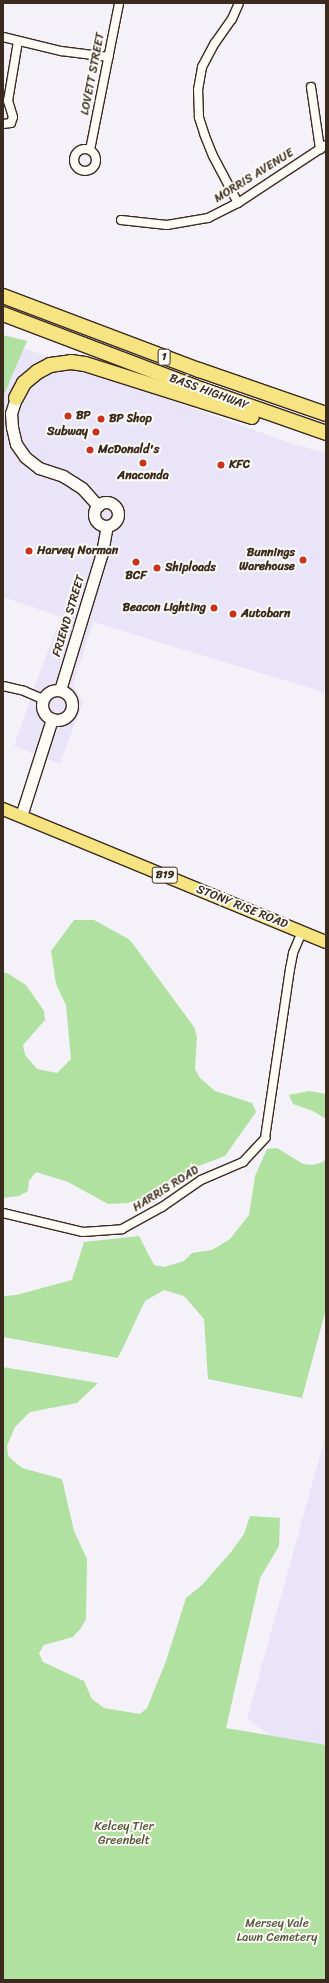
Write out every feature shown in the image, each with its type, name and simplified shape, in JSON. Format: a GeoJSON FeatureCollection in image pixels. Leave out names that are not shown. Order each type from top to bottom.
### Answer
{"type":"FeatureCollection","features":[{"type":"Feature","properties":{"kind":"highway","name":"BASS HIGHWAY"},"geometry":{"type":"LineString","coordinates":[[3,296],[199,370],[326,414]]}},
{"type":"Feature","properties":{"kind":"highway","name":"BASS HIGHWAY"},"geometry":{"type":"LineString","coordinates":[[3,314],[195,388],[323,432]]}},
{"type":"Feature","properties":{"kind":"highway"},"geometry":{"type":"LineString","coordinates":[[16,398],[24,383],[37,372],[50,365],[71,362],[85,364],[248,416],[323,432]]}},
{"type":"Feature","properties":{"kind":"main road","name":"STONY RISE ROAD"},"geometry":{"type":"LineString","coordinates":[[3,809],[326,942]]}},
{"type":"Feature","properties":{"kind":"street","name":"LOVETT STREET"},"geometry":{"type":"LineString","coordinates":[[90,150],[119,3]]}},
{"type":"Feature","properties":{"kind":"street"},"geometry":{"type":"LineString","coordinates":[[238,203],[213,156],[205,136],[199,117],[198,90],[202,67],[215,43],[232,19],[239,3]]}},
{"type":"Feature","properties":{"kind":"street"},"geometry":{"type":"LineString","coordinates":[[3,38],[61,51],[109,57]]}},
{"type":"Feature","properties":{"kind":"street"},"geometry":{"type":"LineString","coordinates":[[3,124],[11,123],[13,117],[5,103],[18,41]]}},
{"type":"Feature","properties":{"kind":"street"},"geometry":{"type":"LineString","coordinates":[[311,87],[323,147]]}},
{"type":"Feature","properties":{"kind":"street","name":"MORRIS AVENUE"},"geometry":{"type":"LineString","coordinates":[[121,220],[167,225],[208,218],[238,203],[323,147]]}},
{"type":"Feature","properties":{"kind":"street"},"geometry":{"type":"LineString","coordinates":[[16,398],[11,413],[12,427],[16,444],[25,457],[39,468],[63,476],[78,485],[98,506]]}},
{"type":"Feature","properties":{"kind":"street"},"geometry":{"type":"LineString","coordinates":[[108,503],[114,507],[116,510],[116,519],[107,526],[99,524],[94,517],[94,513],[98,506],[108,503]]}},
{"type":"Feature","properties":{"kind":"street","name":"FRIEND STREET"},"geometry":{"type":"LineString","coordinates":[[60,690],[102,553],[107,526]]}},
{"type":"Feature","properties":{"kind":"street"},"geometry":{"type":"LineString","coordinates":[[3,686],[43,698]]}},
{"type":"Feature","properties":{"kind":"street"},"geometry":{"type":"LineString","coordinates":[[60,690],[71,699],[72,709],[66,717],[57,720],[52,719],[44,713],[42,703],[43,698],[50,692],[60,690]]}},
{"type":"Feature","properties":{"kind":"street"},"geometry":{"type":"LineString","coordinates":[[21,816],[52,719]]}},
{"type":"Feature","properties":{"kind":"street","name":"HARRIS ROAD"},"geometry":{"type":"LineString","coordinates":[[3,1213],[83,1232],[122,1230],[162,1207],[201,1180],[243,1162],[265,1138],[290,969],[293,953],[302,932]]}},
{"type":"Feature","properties":{"kind":"shaded area"},"geometry":{"type":"Polygon","coordinates":[[[10,343],[293,444],[326,453],[326,693],[93,622],[73,685],[83,702],[60,764],[14,746],[61,617],[3,597],[3,362],[10,343]]]}},
{"type":"Feature","properties":{"kind":"shaded area"},"geometry":{"type":"Polygon","coordinates":[[[326,1434],[326,1745],[271,1736],[247,1719],[326,1434]]]}},
{"type":"Feature","properties":{"kind":"green space"},"geometry":{"type":"Polygon","coordinates":[[[3,335],[27,341],[3,397],[3,335]]]}},
{"type":"Feature","properties":{"kind":"green space"},"geometry":{"type":"Polygon","coordinates":[[[74,920],[94,920],[130,940],[194,1027],[197,1037],[195,1069],[200,1078],[215,1091],[252,1103],[256,1112],[225,1156],[196,1167],[160,1192],[128,1203],[108,1204],[68,1182],[36,1172],[29,1181],[28,1191],[19,1196],[3,1198],[3,972],[26,985],[44,1011],[45,1020],[23,1045],[25,1055],[37,1069],[57,1073],[71,1059],[66,1005],[56,984],[51,951],[74,920]]]}},
{"type":"Feature","properties":{"kind":"green space"},"geometry":{"type":"Polygon","coordinates":[[[309,1091],[326,1094],[326,1119],[313,1111],[293,1104],[289,1095],[309,1091]]]}},
{"type":"Feature","properties":{"kind":"green space"},"geometry":{"type":"Polygon","coordinates":[[[277,1148],[303,1164],[313,1165],[323,1162],[326,1158],[326,1309],[302,1398],[208,1379],[204,1319],[184,1296],[164,1290],[145,1301],[118,1358],[3,1337],[3,1294],[5,1296],[16,1295],[72,1280],[84,1242],[139,1236],[154,1265],[164,1267],[184,1261],[192,1253],[212,1250],[230,1239],[249,1215],[255,1176],[267,1149],[277,1148]]]}},
{"type":"Feature","properties":{"kind":"green space"},"geometry":{"type":"Polygon","coordinates":[[[3,1367],[98,1383],[77,1403],[30,1412],[15,1427],[7,1446],[8,1456],[22,1468],[62,1479],[74,1531],[87,1559],[86,1619],[81,1628],[73,1637],[44,1645],[39,1653],[43,1662],[84,1681],[92,1699],[104,1708],[140,1714],[147,1708],[166,1661],[186,1598],[202,1585],[231,1552],[244,1534],[250,1516],[280,1518],[279,1546],[260,1578],[226,1728],[326,1745],[326,1980],[3,1980],[3,1367]]]}},
{"type":"Feature","properties":{"kind":"place","name":"BP"},"geometry":{"type":"Point","coordinates":[68,416]}},
{"type":"Feature","properties":{"kind":"place","name":"BP Shop"},"geometry":{"type":"Point","coordinates":[101,419]}},
{"type":"Feature","properties":{"kind":"place","name":"Subway"},"geometry":{"type":"Point","coordinates":[96,432]}},
{"type":"Feature","properties":{"kind":"place","name":"McDonald's"},"geometry":{"type":"Point","coordinates":[90,450]}},
{"type":"Feature","properties":{"kind":"place","name":"Anaconda"},"geometry":{"type":"Point","coordinates":[143,463]}},
{"type":"Feature","properties":{"kind":"place","name":"KFC"},"geometry":{"type":"Point","coordinates":[221,465]}},
{"type":"Feature","properties":{"kind":"place","name":"Harvey Norman"},"geometry":{"type":"Point","coordinates":[29,551]}},
{"type":"Feature","properties":{"kind":"place","name":"Bunnings Warehouse"},"geometry":{"type":"Point","coordinates":[303,560]}},
{"type":"Feature","properties":{"kind":"place","name":"BCF"},"geometry":{"type":"Point","coordinates":[136,562]}},
{"type":"Feature","properties":{"kind":"place","name":"Shiploads"},"geometry":{"type":"Point","coordinates":[157,568]}},
{"type":"Feature","properties":{"kind":"place","name":"Beacon Lighting"},"geometry":{"type":"Point","coordinates":[214,608]}},
{"type":"Feature","properties":{"kind":"place","name":"Autobarn"},"geometry":{"type":"Point","coordinates":[233,614]}},
{"type":"Feature","properties":{"kind":"park label","name":"Kelcey Tier Greenbelt"},"geometry":{"type":"Point","coordinates":[124,1834]}},
{"type":"Feature","properties":{"kind":"park label","name":"Mersey Vale Lawn Cemetery"},"geometry":{"type":"Point","coordinates":[277,1931]}}]}
